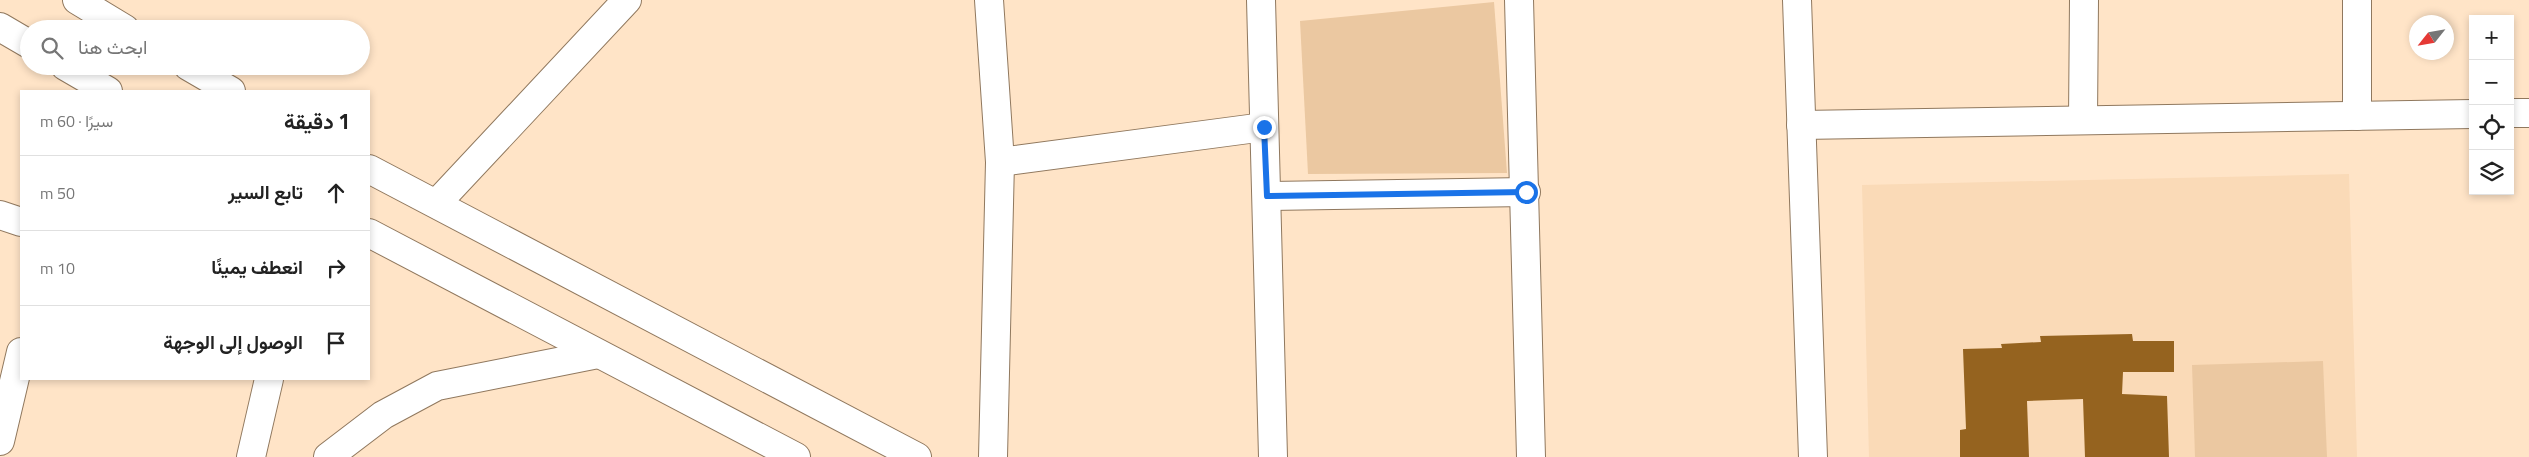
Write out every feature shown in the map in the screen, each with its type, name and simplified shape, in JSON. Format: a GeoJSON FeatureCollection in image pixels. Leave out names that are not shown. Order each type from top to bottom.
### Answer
{"type":"FeatureCollection","features":[{"type":"Feature","properties":{"kind":"street"},"geometry":{"type":"LineString","coordinates":[[76,0],[97,20]]}},
{"type":"Feature","properties":{"kind":"street"},"geometry":{"type":"LineString","coordinates":[[436,203],[627,0]]}},
{"type":"Feature","properties":{"kind":"street"},"geometry":{"type":"LineString","coordinates":[[989,0],[1000,162],[993,457]]}},
{"type":"Feature","properties":{"kind":"street"},"geometry":{"type":"LineString","coordinates":[[1260,0],[1274,457]]}},
{"type":"Feature","properties":{"kind":"street"},"geometry":{"type":"LineString","coordinates":[[1519,0],[1526,192],[1531,457]]}},
{"type":"Feature","properties":{"kind":"street"},"geometry":{"type":"LineString","coordinates":[[1797,0],[1813,457]]}},
{"type":"Feature","properties":{"kind":"street"},"geometry":{"type":"LineString","coordinates":[[2083,120],[2084,0]]}},
{"type":"Feature","properties":{"kind":"street"},"geometry":{"type":"LineString","coordinates":[[2357,0],[2357,116]]}},
{"type":"Feature","properties":{"kind":"street"},"geometry":{"type":"LineString","coordinates":[[0,27],[20,39]]}},
{"type":"Feature","properties":{"kind":"street"},"geometry":{"type":"LineString","coordinates":[[203,75],[229,90]]}},
{"type":"Feature","properties":{"kind":"street"},"geometry":{"type":"LineString","coordinates":[[2514,113],[2529,113]]}},
{"type":"Feature","properties":{"kind":"street"},"geometry":{"type":"LineString","coordinates":[[1801,125],[2469,114]]}},
{"type":"Feature","properties":{"kind":"street"},"geometry":{"type":"LineString","coordinates":[[1000,162],[1264,127]]}},
{"type":"Feature","properties":{"kind":"street"},"geometry":{"type":"LineString","coordinates":[[370,170],[917,457]]}},
{"type":"Feature","properties":{"kind":"street"},"geometry":{"type":"LineString","coordinates":[[1267,196],[1526,192]]}},
{"type":"Feature","properties":{"kind":"street"},"geometry":{"type":"LineString","coordinates":[[0,215],[20,222]]}},
{"type":"Feature","properties":{"kind":"street"},"geometry":{"type":"LineString","coordinates":[[370,234],[796,457]]}},
{"type":"Feature","properties":{"kind":"street"},"geometry":{"type":"LineString","coordinates":[[328,457],[383,415],[437,386],[598,354]]}},
{"type":"Feature","properties":{"kind":"street"},"geometry":{"type":"LineString","coordinates":[[0,441],[20,356]]}},
{"type":"Feature","properties":{"kind":"street"},"geometry":{"type":"LineString","coordinates":[[251,457],[269,380]]}},
{"type":"Feature","properties":{"kind":"shaded area"},"geometry":{"type":"Polygon","coordinates":[[[1494,2],[1507,173],[1308,174],[1300,21],[1494,2]]]}},
{"type":"Feature","properties":{"kind":"shaded area"},"geometry":{"type":"Polygon","coordinates":[[[2349,174],[2357,457],[1869,457],[1862,185],[2349,174]]]}},
{"type":"Feature","properties":{"kind":"shaded area"},"geometry":{"type":"Polygon","coordinates":[[[2323,361],[2327,457],[2195,457],[2192,365],[2323,361]]]}},
{"type":"Feature","properties":{"kind":"building"},"geometry":{"type":"Polygon","coordinates":[[[2132,334],[2133,341],[2174,341],[2174,372],[2123,372],[2122,394],[2167,396],[2169,457],[2085,457],[2083,399],[2027,401],[2029,457],[1960,457],[1960,430],[1966,429],[1963,349],[2002,348],[2001,344],[2041,342],[2040,336],[2132,334]]]}},
{"type":"Feature","properties":{"kind":"route"},"geometry":{"type":"LineString","coordinates":[[1264,127],[1267,196],[1526,192]]}}]}
